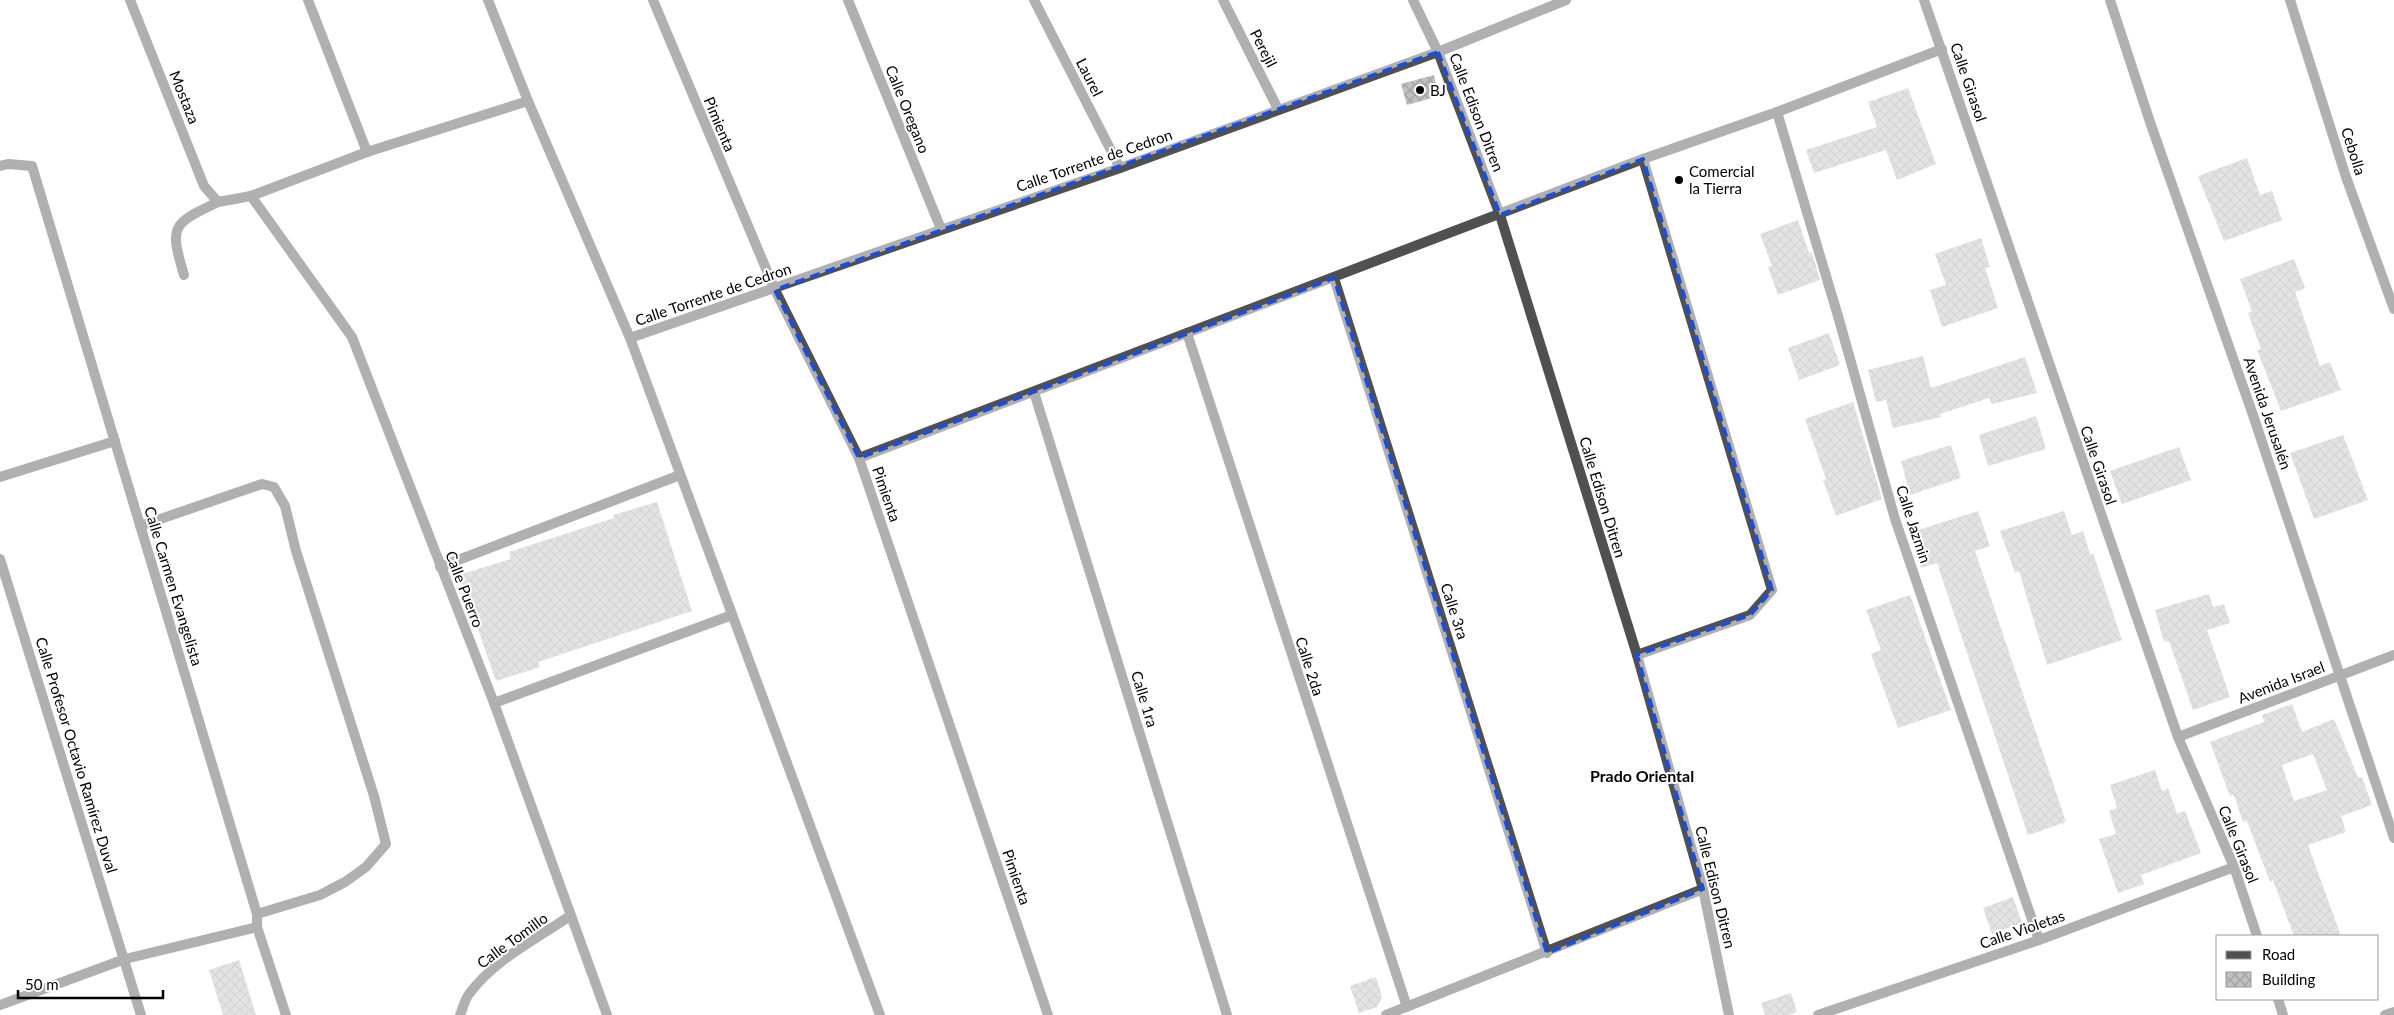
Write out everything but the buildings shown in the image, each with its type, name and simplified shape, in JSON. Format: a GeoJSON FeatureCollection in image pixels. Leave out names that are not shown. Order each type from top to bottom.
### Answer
{"type":"FeatureCollection","features":[{"type":"Feature","properties":{"kind":"street","name":"Mostaza"},"geometry":{"type":"LineString","coordinates":[[130,0],[204,186],[218,202]]}},
{"type":"Feature","properties":{"kind":"street"},"geometry":{"type":"LineString","coordinates":[[308,0],[367,152]]}},
{"type":"Feature","properties":{"kind":"street"},"geometry":{"type":"LineString","coordinates":[[488,0],[528,101],[630,338],[880,1015]]}},
{"type":"Feature","properties":{"kind":"street","name":"Pimienta"},"geometry":{"type":"LineString","coordinates":[[653,0],[775,290],[860,458],[1048,1015]]}},
{"type":"Feature","properties":{"kind":"street","name":"Calle Oregano"},"geometry":{"type":"LineString","coordinates":[[848,0],[941,229]]}},
{"type":"Feature","properties":{"kind":"street","name":"Laurel"},"geometry":{"type":"LineString","coordinates":[[1034,0],[1120,168]]}},
{"type":"Feature","properties":{"kind":"street","name":"Perejil"},"geometry":{"type":"LineString","coordinates":[[1223,0],[1278,109]]}},
{"type":"Feature","properties":{"kind":"street","name":"Calle Edison Ditren"},"geometry":{"type":"LineString","coordinates":[[1413,0],[1438,52],[1500,215],[1637,654],[1704,889],[1729,1015]]}},
{"type":"Feature","properties":{"kind":"street","name":"Calle Torrente de Cedron"},"geometry":{"type":"LineString","coordinates":[[630,338],[775,290],[941,229],[1120,168],[1438,52],[1566,0]]}},
{"type":"Feature","properties":{"kind":"street","name":"Calle Girasol"},"geometry":{"type":"LineString","coordinates":[[1924,0],[2178,737],[2234,868],[2257,935]]}},
{"type":"Feature","properties":{"kind":"street","name":"Avenida Jerusalén"},"geometry":{"type":"LineString","coordinates":[[2110,0],[2150,122],[2253,414],[2393,832]]}},
{"type":"Feature","properties":{"kind":"street","name":"Cebolla"},"geometry":{"type":"LineString","coordinates":[[2290,0],[2346,177],[2394,309]]}},
{"type":"Feature","properties":{"kind":"street"},"geometry":{"type":"LineString","coordinates":[[860,458],[1643,159],[1777,112],[1942,48]]}},
{"type":"Feature","properties":{"kind":"street"},"geometry":{"type":"LineString","coordinates":[[184,275],[175,244],[176,232],[181,222],[192,215],[218,202],[252,196],[367,152],[528,101]]}},
{"type":"Feature","properties":{"kind":"street","name":"Calle Jazmin"},"geometry":{"type":"LineString","coordinates":[[1777,112],[1838,316],[1895,519],[2039,940]]}},
{"type":"Feature","properties":{"kind":"street"},"geometry":{"type":"LineString","coordinates":[[1637,654],[1750,615],[1772,590],[1643,159]]}},
{"type":"Feature","properties":{"kind":"street","name":"Calle Carmen Evangelista"},"geometry":{"type":"LineString","coordinates":[[0,166],[8,164],[32,166],[256,914],[258,927],[286,1015]]}},
{"type":"Feature","properties":{"kind":"street","name":"Calle Puerro"},"geometry":{"type":"LineString","coordinates":[[252,196],[352,337],[494,704],[607,1015]]}},
{"type":"Feature","properties":{"kind":"street","name":"Calle 3ra"},"geometry":{"type":"LineString","coordinates":[[1334,278],[1547,953]]}},
{"type":"Feature","properties":{"kind":"street","name":"Calle 2da"},"geometry":{"type":"LineString","coordinates":[[1187,333],[1407,1007]]}},
{"type":"Feature","properties":{"kind":"street","name":"Calle 1ra"},"geometry":{"type":"LineString","coordinates":[[1034,392],[1227,1015]]}},
{"type":"Feature","properties":{"kind":"street"},"geometry":{"type":"LineString","coordinates":[[0,477],[114,441]]}},
{"type":"Feature","properties":{"kind":"street"},"geometry":{"type":"LineString","coordinates":[[440,567],[680,475]]}},
{"type":"Feature","properties":{"kind":"street"},"geometry":{"type":"LineString","coordinates":[[140,526],[262,484],[274,487],[285,506],[296,551],[374,796],[386,844],[366,867],[320,895],[256,914]]}},
{"type":"Feature","properties":{"kind":"street","name":"Calle Profesor Octavio Ramírez Duval"},"geometry":{"type":"LineString","coordinates":[[0,559],[141,1015]]}},
{"type":"Feature","properties":{"kind":"street"},"geometry":{"type":"LineString","coordinates":[[494,704],[732,615]]}},
{"type":"Feature","properties":{"kind":"street","name":"Avenida Israel"},"geometry":{"type":"LineString","coordinates":[[2178,737],[2394,655]]}},
{"type":"Feature","properties":{"kind":"street","name":"Calle Violetas"},"geometry":{"type":"LineString","coordinates":[[1818,1015],[2039,940],[2234,868]]}},
{"type":"Feature","properties":{"kind":"street"},"geometry":{"type":"LineString","coordinates":[[1386,1015],[1547,953],[1704,889]]}},
{"type":"Feature","properties":{"kind":"street","name":"Calle Tomillo"},"geometry":{"type":"LineString","coordinates":[[460,1015],[468,995],[491,972],[515,952],[570,916]]}},
{"type":"Feature","properties":{"kind":"street"},"geometry":{"type":"LineString","coordinates":[[0,1005],[125,959],[258,927]]}},
{"type":"Feature","properties":{"kind":"street"},"geometry":{"type":"LineString","coordinates":[[2278,1000],[2283,1015]]}},
{"type":"Feature","properties":{"kind":"street"},"geometry":{"type":"LineString","coordinates":[[2385,1015],[2394,1012]]}},
{"type":"Feature","properties":{"kind":"highlighted area"},"geometry":{"type":"Polygon","coordinates":[[[1438,52],[1500,215],[1643,159],[1772,590],[1750,615],[1637,655],[1703,889],[1547,953],[1334,278],[859,458],[775,290],[1438,52]]]}},
{"type":"Feature","properties":{"kind":"place","name":"BJ"},"geometry":{"type":"Point","coordinates":[1420,90]}},
{"type":"Feature","properties":{"kind":"place","name":"Comercial la Tierra"},"geometry":{"type":"Point","coordinates":[1679,180]}},
{"type":"Feature","properties":{"kind":"district","name":"Prado Oriental"},"geometry":{"type":"Point","coordinates":[1642,775]}}]}
